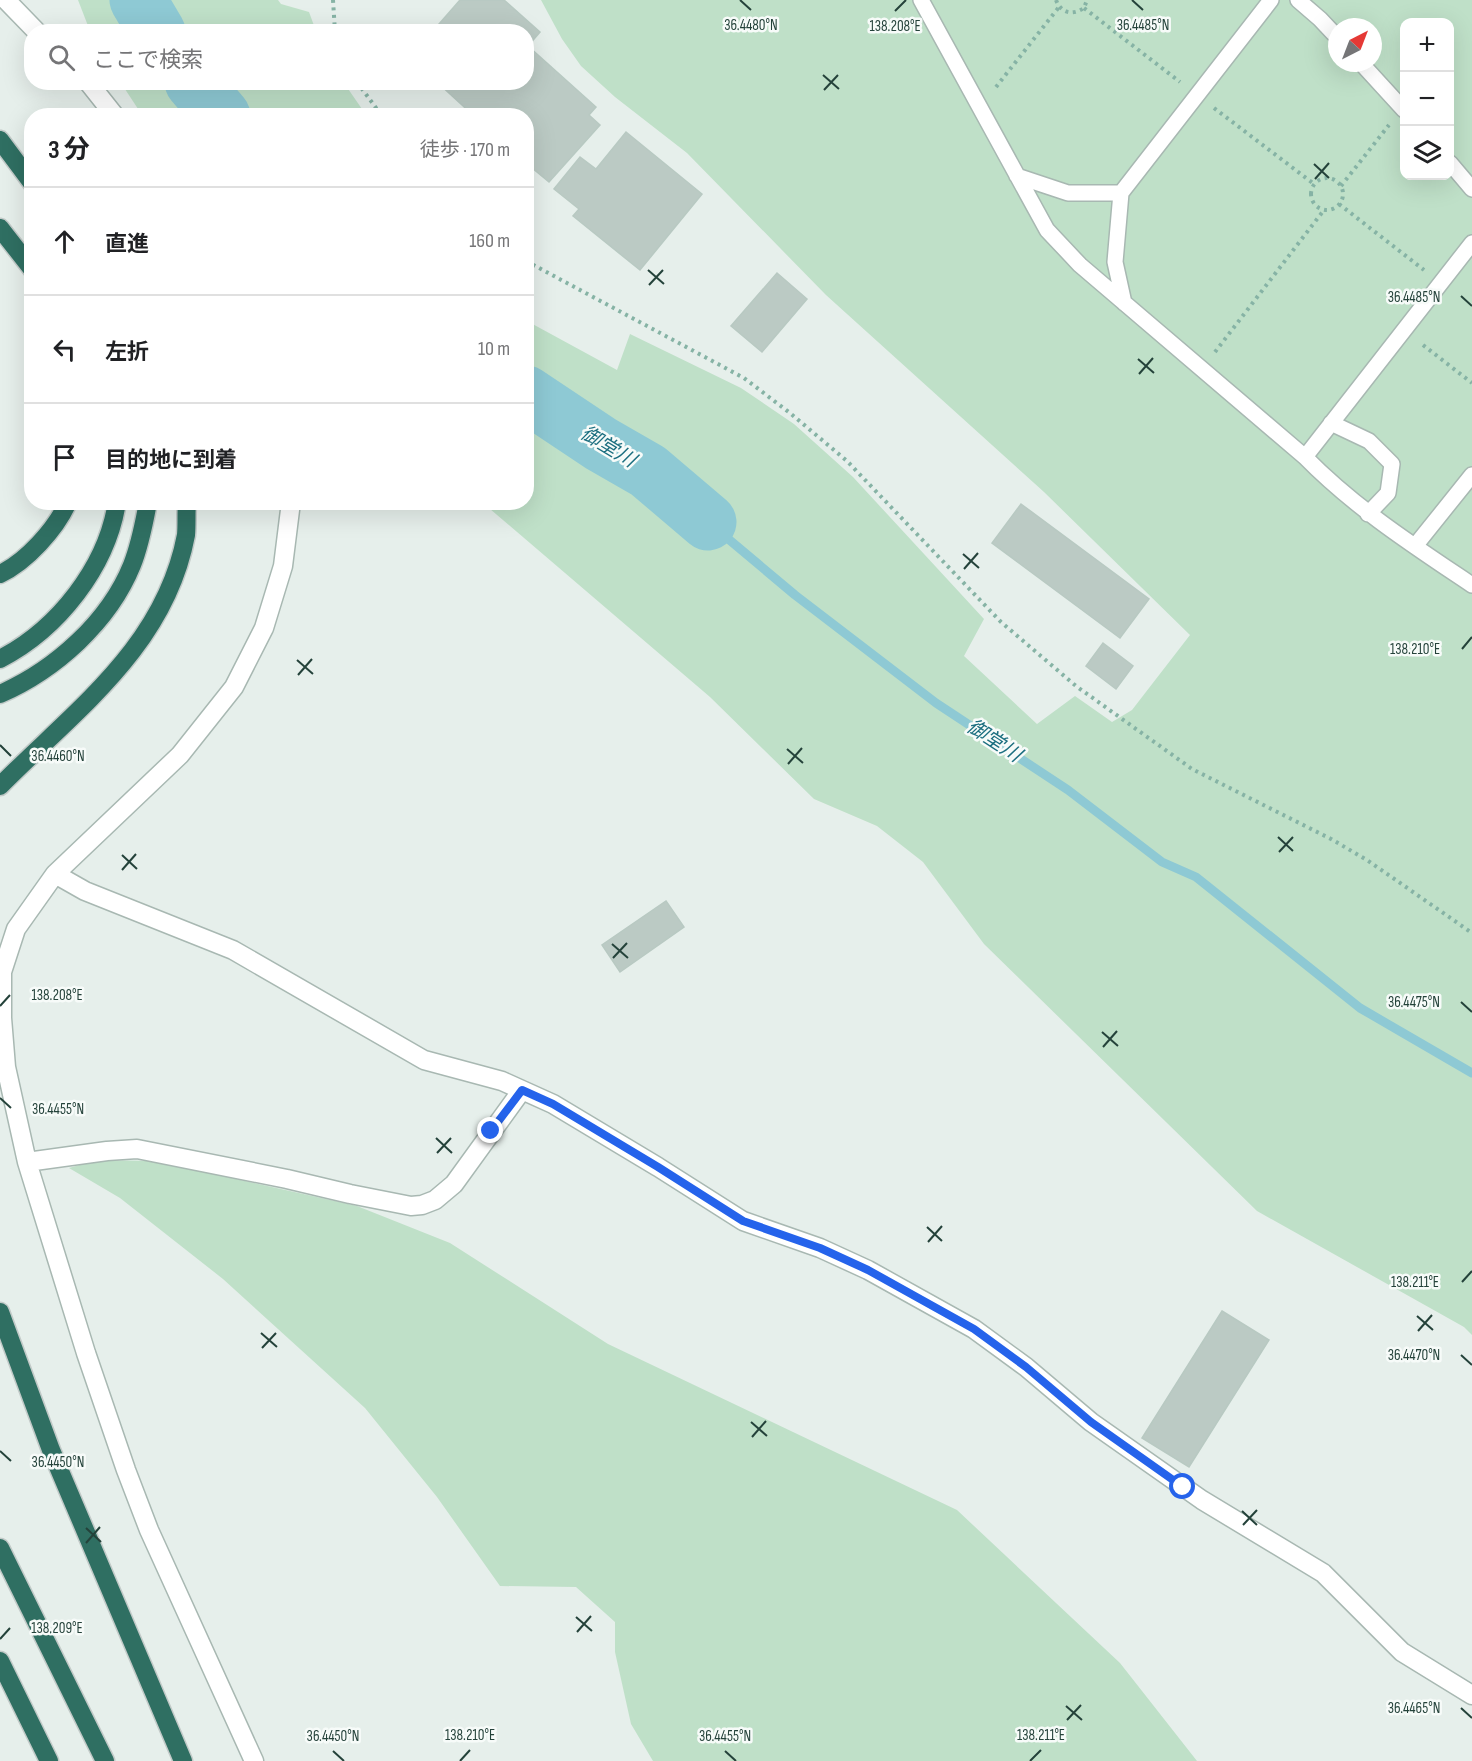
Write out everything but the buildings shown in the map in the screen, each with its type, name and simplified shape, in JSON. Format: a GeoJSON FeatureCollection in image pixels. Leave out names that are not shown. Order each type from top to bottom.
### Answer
{"type":"FeatureCollection","features":[{"type":"Feature","properties":{"kind":"highway"},"geometry":{"type":"LineString","coordinates":[[0,140],[24,172]]}},
{"type":"Feature","properties":{"kind":"highway"},"geometry":{"type":"LineString","coordinates":[[0,228],[24,260]]}},
{"type":"Feature","properties":{"kind":"highway"},"geometry":{"type":"LineString","coordinates":[[0,574],[38,546],[65,510]]}},
{"type":"Feature","properties":{"kind":"highway"},"geometry":{"type":"LineString","coordinates":[[0,659],[17,650],[52,621],[79,590],[99,557],[116,510]]}},
{"type":"Feature","properties":{"kind":"highway"},"geometry":{"type":"LineString","coordinates":[[0,694],[15,688],[52,664],[86,634],[111,602],[131,566],[146,510]]}},
{"type":"Feature","properties":{"kind":"highway"},"geometry":{"type":"LineString","coordinates":[[0,786],[110,679],[138,645],[161,609],[176,573],[186,533],[186,510]]}},
{"type":"Feature","properties":{"kind":"highway"},"geometry":{"type":"LineString","coordinates":[[0,1312],[51,1450],[183,1761]]}},
{"type":"Feature","properties":{"kind":"highway"},"geometry":{"type":"LineString","coordinates":[[0,1548],[105,1761]]}},
{"type":"Feature","properties":{"kind":"highway"},"geometry":{"type":"LineString","coordinates":[[0,1661],[49,1761]]}},
{"type":"Feature","properties":{"kind":"street"},"geometry":{"type":"LineString","coordinates":[[6,0],[29,24]]}},
{"type":"Feature","properties":{"kind":"street"},"geometry":{"type":"LineString","coordinates":[[94,90],[108,108]]}},
{"type":"Feature","properties":{"kind":"street"},"geometry":{"type":"LineString","coordinates":[[254,1761],[149,1530],[86,1353],[27,1162],[6,1067],[2,1018],[2,972],[16,929],[55,874],[180,755],[234,687],[264,628],[283,566],[290,510]]}},
{"type":"Feature","properties":{"kind":"street"},"geometry":{"type":"LineString","coordinates":[[55,874],[85,891],[233,950],[424,1060],[502,1081],[553,1104],[743,1221],[820,1248],[858,1265],[974,1329],[1026,1367],[1091,1422],[1202,1500],[1323,1573],[1402,1652],[1472,1695]]}},
{"type":"Feature","properties":{"kind":"street"},"geometry":{"type":"LineString","coordinates":[[27,1162],[137,1149],[411,1206],[422,1205],[435,1200],[454,1184],[522,1090]]}},
{"type":"Feature","properties":{"kind":"lane"},"geometry":{"type":"LineString","coordinates":[[921,0],[1047,230],[1080,265],[1305,457],[1331,484],[1368,514],[1472,585]]}},
{"type":"Feature","properties":{"kind":"lane"},"geometry":{"type":"LineString","coordinates":[[1124,303],[1115,261],[1121,193],[1271,0]]}},
{"type":"Feature","properties":{"kind":"lane"},"geometry":{"type":"LineString","coordinates":[[1298,0],[1328,27]]}},
{"type":"Feature","properties":{"kind":"lane"},"geometry":{"type":"LineString","coordinates":[[1369,72],[1400,105]]}},
{"type":"Feature","properties":{"kind":"lane"},"geometry":{"type":"LineString","coordinates":[[1454,169],[1472,189]]}},
{"type":"Feature","properties":{"kind":"lane"},"geometry":{"type":"LineString","coordinates":[[1017,176],[1068,193],[1121,193]]}},
{"type":"Feature","properties":{"kind":"lane"},"geometry":{"type":"LineString","coordinates":[[1305,457],[1472,243]]}},
{"type":"Feature","properties":{"kind":"lane"},"geometry":{"type":"LineString","coordinates":[[1331,423],[1369,441],[1392,464],[1388,493],[1368,514]]}},
{"type":"Feature","properties":{"kind":"lane"},"geometry":{"type":"LineString","coordinates":[[1415,546],[1472,475]]}},
{"type":"Feature","properties":{"kind":"path"},"geometry":{"type":"LineString","coordinates":[[333,0],[334,24]]}},
{"type":"Feature","properties":{"kind":"path"},"geometry":{"type":"LineString","coordinates":[[1056,0],[1063,11],[1074,13],[1084,8],[1087,0]]}},
{"type":"Feature","properties":{"kind":"path"},"geometry":{"type":"LineString","coordinates":[[979,108],[1059,7]]}},
{"type":"Feature","properties":{"kind":"path"},"geometry":{"type":"LineString","coordinates":[[363,90],[376,108]]}},
{"type":"Feature","properties":{"kind":"path"},"geometry":{"type":"LineString","coordinates":[[1341,186],[1400,114]]}},
{"type":"Feature","properties":{"kind":"path"},"geometry":{"type":"LineString","coordinates":[[1322,178],[1333,179],[1341,186],[1343,196],[1334,209],[1324,210],[1316,206],[1311,198],[1314,184],[1322,178]]}},
{"type":"Feature","properties":{"kind":"path"},"geometry":{"type":"LineString","coordinates":[[1339,204],[1441,283]]}},
{"type":"Feature","properties":{"kind":"path"},"geometry":{"type":"LineString","coordinates":[[1202,370],[1324,210]]}},
{"type":"Feature","properties":{"kind":"path"},"geometry":{"type":"LineString","coordinates":[[534,265],[744,378],[847,461],[1001,622],[1076,686],[1192,769],[1331,839],[1367,860],[1472,933]]}},
{"type":"Feature","properties":{"kind":"path"},"geometry":{"type":"LineString","coordinates":[[1404,330],[1472,383]]}},
{"type":"Feature","properties":{"kind":"green space"},"geometry":{"type":"Polygon","coordinates":[[[78,0],[278,0],[281,4],[309,12],[313,24],[87,24],[78,0]]]}},
{"type":"Feature","properties":{"kind":"green space"},"geometry":{"type":"Polygon","coordinates":[[[541,0],[1472,0],[1472,1335],[1464,1327],[1257,1211],[984,944],[923,862],[877,826],[814,799],[710,697],[491,510],[534,510],[534,325],[617,370],[630,334],[741,388],[794,424],[853,477],[984,619],[964,656],[1037,724],[1075,696],[1112,722],[1132,710],[1190,635],[1044,492],[826,295],[687,153],[615,97],[581,66],[562,39],[541,0]]]}},
{"type":"Feature","properties":{"kind":"green space"},"geometry":{"type":"Polygon","coordinates":[[[126,90],[349,90],[361,108],[137,108],[126,90]]]}},
{"type":"Feature","properties":{"kind":"green space"},"geometry":{"type":"Polygon","coordinates":[[[97,1160],[155,1161],[357,1206],[450,1243],[608,1344],[957,1510],[1120,1663],[1197,1761],[653,1761],[631,1724],[615,1652],[615,1622],[576,1587],[500,1586],[437,1497],[365,1408],[223,1279],[120,1198],[69,1168],[97,1160]]]}},
{"type":"Feature","properties":{"kind":"waterway","name":"御堂川"},"geometry":{"type":"LineString","coordinates":[[138,0],[152,24]]}},
{"type":"Feature","properties":{"kind":"waterway","name":"御堂川"},"geometry":{"type":"LineString","coordinates":[[200,90],[215,108]]}},
{"type":"Feature","properties":{"kind":"waterway","name":"御堂川"},"geometry":{"type":"LineString","coordinates":[[534,399],[601,444],[648,471],[708,522]]}},
{"type":"Feature","properties":{"kind":"waterway","name":"御堂川"},"geometry":{"type":"LineString","coordinates":[[708,522],[795,595],[936,703],[1068,790],[1162,862],[1196,877],[1360,1008],[1472,1073]]}},
{"type":"Feature","properties":{"kind":"route"},"geometry":{"type":"LineString","coordinates":[[491,1131],[522,1090],[553,1104],[743,1221],[820,1248],[868,1270],[974,1329],[1026,1367],[1091,1422],[1183,1487]]}}]}
